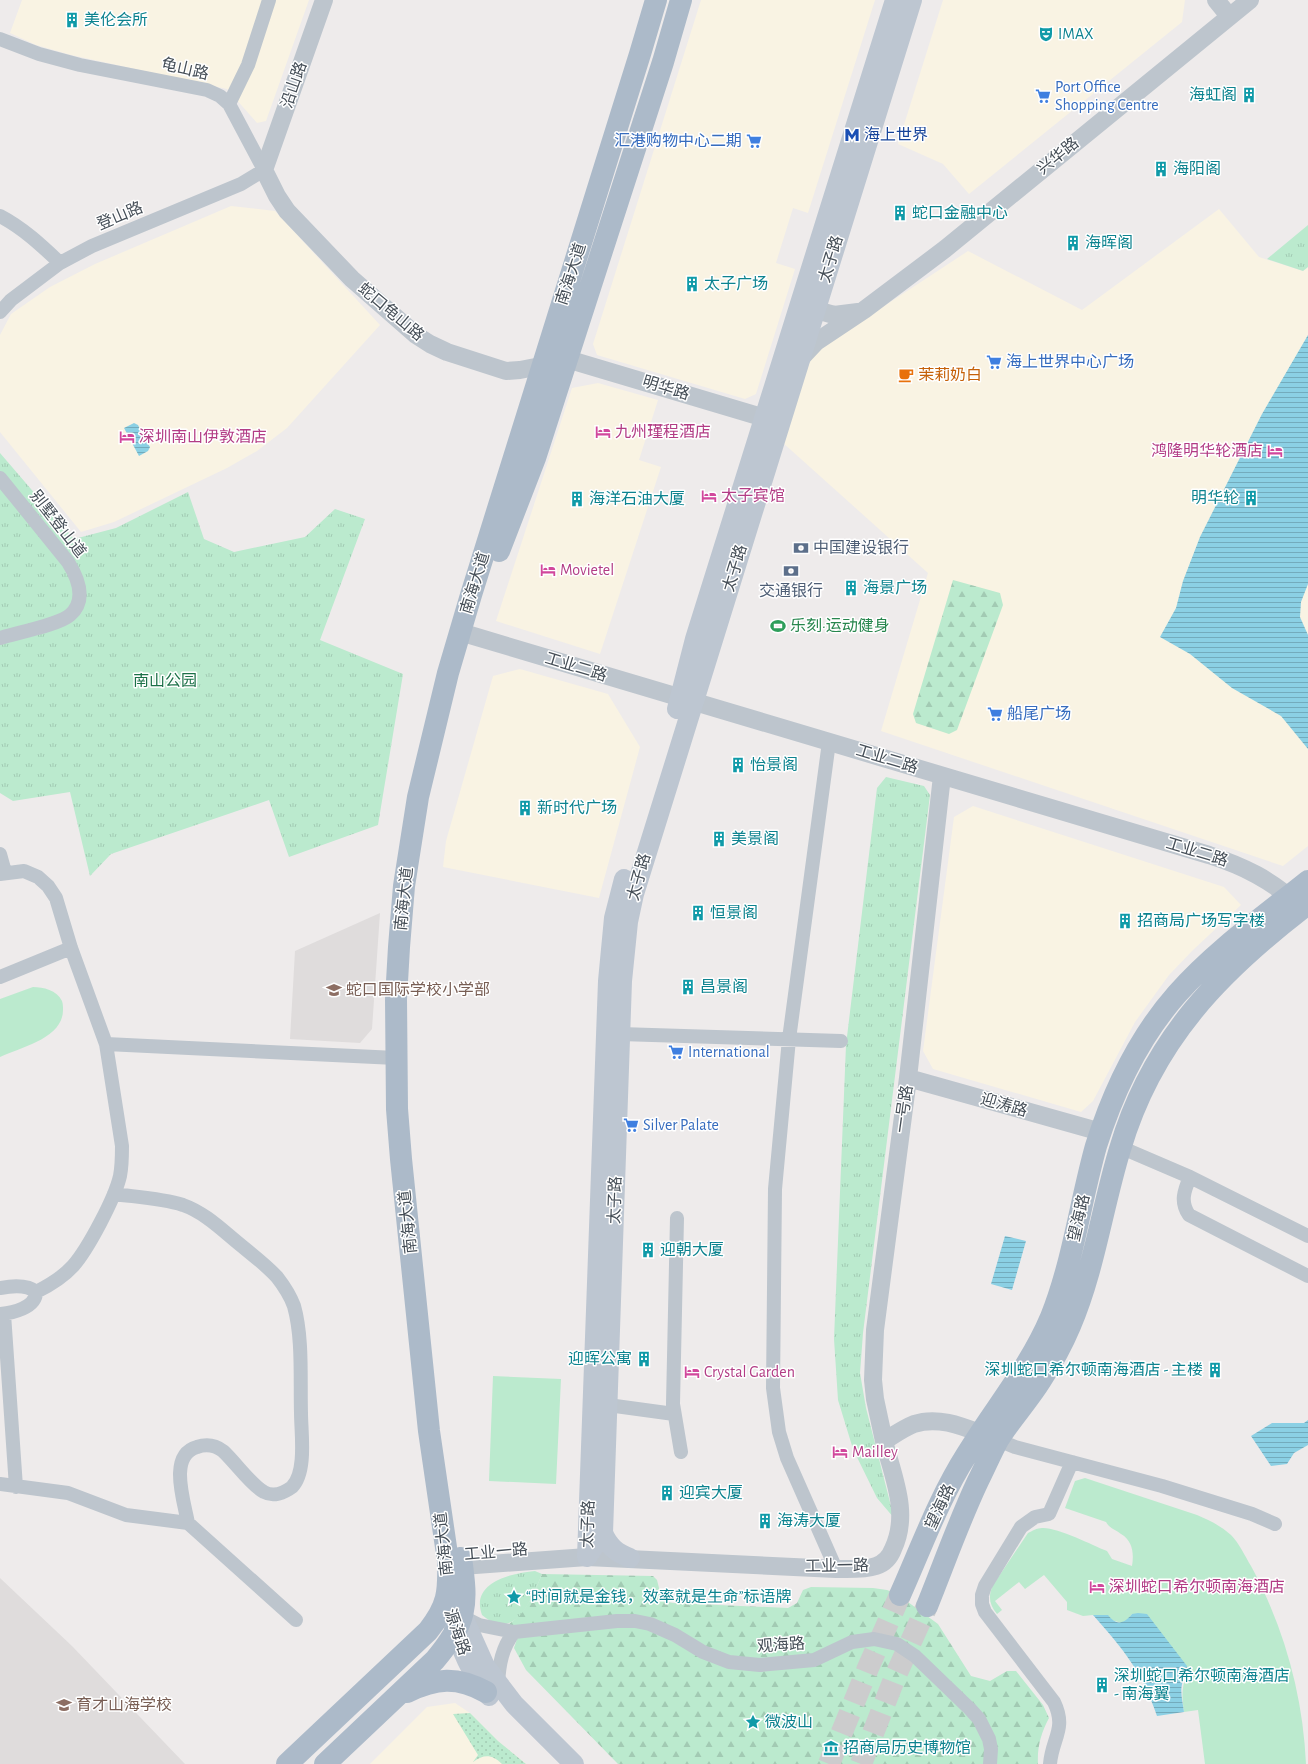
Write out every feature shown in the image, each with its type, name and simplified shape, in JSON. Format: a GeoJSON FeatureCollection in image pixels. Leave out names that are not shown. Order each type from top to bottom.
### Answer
{"type":"FeatureCollection","features":[{"type":"Feature","properties":{"kind":"main road","name":"南海大道"},"geometry":{"type":"LineString","coordinates":[[459,1625],[464,1598],[429,1431],[401,1159],[396,1058],[396,999],[399,947],[410,846],[418,797],[432,738],[466,634],[542,366],[656,0]]}},
{"type":"Feature","properties":{"kind":"main road","name":"南海大道"},"geometry":{"type":"LineString","coordinates":[[287,1764],[428,1631],[439,1618],[446,1602],[448,1582],[457,1560],[414,1159],[408,1058],[408,1000],[417,888],[428,806],[466,634],[535,458],[663,62],[681,0]]}},
{"type":"Feature","properties":{"kind":"main road","name":"太子路"},"geometry":{"type":"LineString","coordinates":[[596,1528],[608,1405],[620,1034],[624,961],[634,894],[687,700],[695,639],[895,0]]}},
{"type":"Feature","properties":{"kind":"main road","name":"太子路"},"geometry":{"type":"LineString","coordinates":[[596,1528],[607,996],[614,918],[623,882],[687,700],[801,358],[912,0]]}},
{"type":"Feature","properties":{"kind":"main road","name":"望海路"},"geometry":{"type":"LineString","coordinates":[[900,1595],[945,1494],[966,1455],[989,1437],[1041,1380],[1057,1355],[1070,1325],[1087,1276],[1120,1147],[1138,1100],[1154,1067],[1192,1009],[1236,963],[1300,903],[1308,881]]}},
{"type":"Feature","properties":{"kind":"main road","name":"望海路"},"geometry":{"type":"LineString","coordinates":[[927,1606],[974,1491],[989,1437],[1050,1318],[1070,1257],[1101,1132],[1122,1080],[1138,1049],[1156,1020],[1176,995],[1220,952],[1300,903]]}},
{"type":"Feature","properties":{"kind":"main road"},"geometry":{"type":"LineString","coordinates":[[580,1552],[596,1528],[612,1548],[620,1555],[630,1558]]}},
{"type":"Feature","properties":{"kind":"main road","name":"源海路"},"geometry":{"type":"LineString","coordinates":[[446,1602],[459,1625],[471,1671],[530,1722],[574,1764]]}},
{"type":"Feature","properties":{"kind":"main road"},"geometry":{"type":"LineString","coordinates":[[325,1764],[435,1660],[459,1625]]}},
{"type":"Feature","properties":{"kind":"main road"},"geometry":{"type":"LineString","coordinates":[[396,1696],[430,1683],[447,1680],[460,1681],[492,1688]]}},
{"type":"Feature","properties":{"kind":"main road","name":"源海路"},"geometry":{"type":"LineString","coordinates":[[492,1688],[502,1711],[556,1764]]}},
{"type":"Feature","properties":{"kind":"street"},"geometry":{"type":"LineString","coordinates":[[229,104],[248,65],[269,0]]}},
{"type":"Feature","properties":{"kind":"street","name":"沿山路"},"geometry":{"type":"LineString","coordinates":[[264,170],[324,0]]}},
{"type":"Feature","properties":{"kind":"street"},"geometry":{"type":"LineString","coordinates":[[1216,0],[1229,16]]}},
{"type":"Feature","properties":{"kind":"street"},"geometry":{"type":"LineString","coordinates":[[1222,0],[1229,16]]}},
{"type":"Feature","properties":{"kind":"street","name":"兴华路"},"geometry":{"type":"LineString","coordinates":[[801,358],[816,342],[864,310],[945,249],[1250,0]]}},
{"type":"Feature","properties":{"kind":"street","name":"龟山路"},"geometry":{"type":"LineString","coordinates":[[0,39],[40,54],[80,65],[207,90],[220,96],[229,104],[264,170]]}},
{"type":"Feature","properties":{"kind":"street","name":"登山路"},"geometry":{"type":"LineString","coordinates":[[0,312],[11,300],[60,263],[92,246],[241,184],[264,170]]}},
{"type":"Feature","properties":{"kind":"street","name":"蛇口龟山路"},"geometry":{"type":"LineString","coordinates":[[264,170],[287,212],[352,279],[416,336],[448,352],[506,371],[520,370],[566,361]]}},
{"type":"Feature","properties":{"kind":"street"},"geometry":{"type":"LineString","coordinates":[[0,216],[13,223],[37,241],[60,263]]}},
{"type":"Feature","properties":{"kind":"street","name":"兴华路"},"geometry":{"type":"LineString","coordinates":[[817,305],[820,312],[830,315],[864,310]]}},
{"type":"Feature","properties":{"kind":"street","name":"明华路"},"geometry":{"type":"LineString","coordinates":[[566,361],[589,364],[765,418]]}},
{"type":"Feature","properties":{"kind":"street","name":"别墅登山道"},"geometry":{"type":"LineString","coordinates":[[0,478],[68,562],[76,575],[80,588],[78,603],[70,615],[57,622],[0,638]]}},
{"type":"Feature","properties":{"kind":"street","name":"工业二路"},"geometry":{"type":"LineString","coordinates":[[466,634],[1233,863],[1273,883],[1300,903]]}},
{"type":"Feature","properties":{"kind":"street"},"geometry":{"type":"LineString","coordinates":[[829,742],[789,1039],[775,1189],[773,1388],[779,1432],[787,1458],[836,1569]]}},
{"type":"Feature","properties":{"kind":"street","name":"一号路"},"geometry":{"type":"LineString","coordinates":[[884,1441],[875,1400],[873,1358],[875,1330],[908,1078],[942,776]]}},
{"type":"Feature","properties":{"kind":"street"},"geometry":{"type":"LineString","coordinates":[[0,854],[2,873],[24,872],[38,877],[48,886],[56,898],[71,948],[106,1044],[122,1146],[120,1178],[114,1194],[94,1235],[80,1257],[73,1266],[60,1277],[36,1292],[36,1296],[33,1301],[27,1306],[2,1314],[16,1487]]}},
{"type":"Feature","properties":{"kind":"street"},"geometry":{"type":"LineString","coordinates":[[0,977],[71,948]]}},
{"type":"Feature","properties":{"kind":"street"},"geometry":{"type":"LineString","coordinates":[[620,1034],[841,1041]]}},
{"type":"Feature","properties":{"kind":"street"},"geometry":{"type":"LineString","coordinates":[[106,1044],[396,1058]]}},
{"type":"Feature","properties":{"kind":"street","name":"迎涛路"},"geometry":{"type":"LineString","coordinates":[[908,1078],[1101,1132]]}},
{"type":"Feature","properties":{"kind":"street"},"geometry":{"type":"LineString","coordinates":[[1120,1147],[1190,1177],[1308,1236]]}},
{"type":"Feature","properties":{"kind":"street"},"geometry":{"type":"LineString","coordinates":[[1190,1177],[1183,1200],[1189,1215],[1308,1276]]}},
{"type":"Feature","properties":{"kind":"street"},"geometry":{"type":"LineString","coordinates":[[114,1194],[182,1205],[204,1216],[254,1256],[276,1276],[287,1291],[294,1306],[298,1337],[302,1450],[300,1470],[296,1480],[290,1488],[284,1492],[272,1495],[267,1494],[258,1488],[226,1454],[216,1446],[200,1446],[192,1448],[186,1452],[182,1458],[180,1472],[188,1523]]}},
{"type":"Feature","properties":{"kind":"street"},"geometry":{"type":"LineString","coordinates":[[677,1218],[672,1404],[681,1452]]}},
{"type":"Feature","properties":{"kind":"street"},"geometry":{"type":"LineString","coordinates":[[0,1288],[15,1286],[29,1288],[36,1292]]}},
{"type":"Feature","properties":{"kind":"street"},"geometry":{"type":"LineString","coordinates":[[608,1405],[674,1414]]}},
{"type":"Feature","properties":{"kind":"street"},"geometry":{"type":"LineString","coordinates":[[884,1441],[912,1425],[924,1421],[946,1422],[989,1437],[1072,1462],[1162,1486],[1252,1514],[1275,1524]]}},
{"type":"Feature","properties":{"kind":"street","name":"工业一路"},"geometry":{"type":"LineString","coordinates":[[457,1560],[580,1552],[630,1558],[836,1569],[876,1566],[883,1563],[890,1555],[897,1541],[901,1508],[898,1491],[884,1441]]}},
{"type":"Feature","properties":{"kind":"street"},"geometry":{"type":"LineString","coordinates":[[1050,1764],[1052,1749],[1060,1724],[1059,1713],[1054,1702],[990,1620],[982,1604],[982,1595],[985,1586],[1021,1527],[1027,1521],[1035,1517],[1049,1514],[1072,1462]]}},
{"type":"Feature","properties":{"kind":"street"},"geometry":{"type":"LineString","coordinates":[[0,1484],[68,1492],[126,1516],[188,1523],[296,1620]]}},
{"type":"Feature","properties":{"kind":"street","name":"观海路"},"geometry":{"type":"LineString","coordinates":[[459,1625],[479,1625],[514,1632],[617,1621],[635,1621],[650,1624],[675,1635],[703,1652],[729,1662],[760,1665],[814,1660],[852,1642],[874,1639],[897,1644],[915,1656],[970,1709],[979,1720],[989,1739],[991,1758],[990,1764]]}},
{"type":"Feature","properties":{"kind":"street"},"geometry":{"type":"LineString","coordinates":[[492,1688],[502,1652],[514,1632]]}},
{"type":"Feature","properties":{"kind":"shaded area"},"geometry":{"type":"Polygon","coordinates":[[[22,0],[309,0],[266,121],[257,123],[227,89],[71,55],[36,45],[10,33],[22,0]]]}},
{"type":"Feature","properties":{"kind":"shaded area"},"geometry":{"type":"Polygon","coordinates":[[[701,0],[875,0],[808,213],[793,208],[776,263],[795,269],[756,394],[745,399],[597,355],[593,344],[701,0]]]}},
{"type":"Feature","properties":{"kind":"shaded area"},"geometry":{"type":"Polygon","coordinates":[[[943,0],[1185,0],[1182,22],[969,194],[943,164],[898,144],[943,0]]]}},
{"type":"Feature","properties":{"kind":"shaded area"},"geometry":{"type":"Polygon","coordinates":[[[231,206],[275,211],[380,325],[287,428],[257,451],[227,468],[114,522],[81,532],[0,432],[0,335],[11,314],[50,287],[95,264],[231,206]]]}},
{"type":"Feature","properties":{"kind":"shaded area"},"geometry":{"type":"Polygon","coordinates":[[[1219,209],[1259,257],[1303,271],[1308,267],[1308,846],[1283,866],[881,731],[928,573],[782,442],[810,359],[828,343],[968,251],[1082,310],[1219,209]]]}},
{"type":"Feature","properties":{"kind":"shaded area"},"geometry":{"type":"Polygon","coordinates":[[[598,383],[658,400],[639,460],[661,467],[600,654],[496,621],[572,388],[598,383]]]}},
{"type":"Feature","properties":{"kind":"shaded area"},"geometry":{"type":"Polygon","coordinates":[[[520,669],[608,694],[640,747],[599,898],[443,867],[446,841],[493,676],[520,669]]]}},
{"type":"Feature","properties":{"kind":"shaded area"},"geometry":{"type":"Polygon","coordinates":[[[973,806],[1224,887],[1241,905],[1169,975],[1135,1022],[1093,1101],[1081,1112],[933,1069],[923,1051],[954,817],[973,806]]]}},
{"type":"Feature","properties":{"kind":"shaded area","name":"蛇口国际学校小学部"},"geometry":{"type":"Polygon","coordinates":[[[380,913],[372,1029],[360,1043],[290,1039],[295,951],[380,913]]]}},
{"type":"Feature","properties":{"kind":"shaded area","name":"育才山海学校"},"geometry":{"type":"Polygon","coordinates":[[[0,1578],[72,1646],[185,1764],[0,1764],[0,1578]]]}},
{"type":"Feature","properties":{"kind":"shaded area"},"geometry":{"type":"Polygon","coordinates":[[[455,1703],[470,1713],[498,1741],[526,1764],[370,1764],[427,1707],[455,1703]]]}},
{"type":"Feature","properties":{"kind":"green space"},"geometry":{"type":"Polygon","coordinates":[[[1308,225],[1308,267],[1303,271],[1267,259],[1308,225]]]}},
{"type":"Feature","properties":{"kind":"green space","name":"南山公园"},"geometry":{"type":"Polygon","coordinates":[[[0,453],[74,539],[116,528],[188,492],[204,539],[234,552],[305,537],[335,509],[365,519],[320,640],[403,674],[378,825],[289,857],[269,800],[111,854],[90,876],[70,792],[13,801],[0,793],[0,453]]]}},
{"type":"Feature","properties":{"kind":"green space"},"geometry":{"type":"Polygon","coordinates":[[[953,580],[1000,593],[1003,605],[957,730],[949,734],[916,723],[913,714],[953,580]]]}},
{"type":"Feature","properties":{"kind":"green space"},"geometry":{"type":"Polygon","coordinates":[[[886,777],[924,786],[930,795],[863,1333],[860,1373],[866,1408],[894,1518],[877,1498],[853,1449],[838,1400],[834,1339],[846,1045],[877,788],[886,777]]]}},
{"type":"Feature","properties":{"kind":"green space"},"geometry":{"type":"Polygon","coordinates":[[[33,987],[49,990],[60,997],[63,1006],[61,1020],[49,1035],[30,1045],[0,1057],[0,999],[33,987]]]}},
{"type":"Feature","properties":{"kind":"green space"},"geometry":{"type":"Polygon","coordinates":[[[493,1376],[561,1379],[556,1484],[489,1481],[493,1376]]]}},
{"type":"Feature","properties":{"kind":"green space"},"geometry":{"type":"Polygon","coordinates":[[[1085,1478],[1197,1515],[1219,1526],[1234,1538],[1263,1589],[1290,1662],[1301,1713],[1306,1764],[1205,1764],[1198,1710],[1184,1712],[1182,1693],[1187,1674],[1132,1614],[1126,1622],[1122,1623],[1093,1615],[1083,1616],[1067,1610],[1067,1602],[1044,1575],[1025,1589],[1019,1582],[995,1601],[1002,1610],[997,1614],[992,1607],[990,1600],[990,1593],[993,1585],[1028,1533],[1036,1529],[1048,1528],[1065,1533],[1107,1551],[1112,1559],[1132,1566],[1132,1548],[1125,1537],[1111,1528],[1106,1522],[1065,1508],[1075,1481],[1085,1478]]]}},
{"type":"Feature","properties":{"kind":"green space"},"geometry":{"type":"Polygon","coordinates":[[[535,1571],[542,1574],[533,1595],[521,1615],[513,1621],[504,1624],[494,1622],[482,1615],[480,1604],[482,1594],[487,1587],[495,1581],[505,1577],[535,1571]]]}},
{"type":"Feature","properties":{"kind":"green space"},"geometry":{"type":"Polygon","coordinates":[[[542,1574],[653,1576],[657,1580],[661,1596],[668,1602],[673,1603],[788,1608],[797,1603],[803,1590],[811,1587],[873,1588],[887,1590],[897,1594],[938,1624],[971,1676],[990,1681],[1007,1671],[1016,1671],[1043,1705],[1049,1718],[1040,1740],[1038,1764],[618,1764],[526,1670],[514,1648],[518,1636],[509,1624],[521,1614],[525,1608],[533,1595],[542,1574]]]}},
{"type":"Feature","properties":{"kind":"green space"},"geometry":{"type":"Polygon","coordinates":[[[470,1713],[498,1741],[526,1764],[502,1764],[495,1758],[488,1756],[484,1756],[473,1762],[478,1755],[453,1714],[470,1713]]]}},
{"type":"Feature","properties":{"kind":"water"},"geometry":{"type":"Polygon","coordinates":[[[1308,335],[1308,584],[1301,602],[1300,617],[1308,635],[1308,749],[1281,716],[1232,688],[1190,654],[1160,637],[1176,608],[1183,581],[1200,537],[1262,414],[1308,335]]]}},
{"type":"Feature","properties":{"kind":"water"},"geometry":{"type":"Polygon","coordinates":[[[134,423],[138,425],[150,447],[148,451],[139,456],[124,428],[134,423]]]}},
{"type":"Feature","properties":{"kind":"water"},"geometry":{"type":"Polygon","coordinates":[[[1005,1236],[1026,1241],[1012,1290],[991,1284],[1005,1236]]]}},
{"type":"Feature","properties":{"kind":"water"},"geometry":{"type":"Polygon","coordinates":[[[1308,1420],[1308,1445],[1294,1453],[1287,1464],[1271,1466],[1251,1436],[1272,1423],[1304,1423],[1308,1420]]]}},
{"type":"Feature","properties":{"kind":"water"},"geometry":{"type":"Polygon","coordinates":[[[1132,1614],[1147,1614],[1187,1666],[1181,1687],[1184,1712],[1157,1716],[1145,1686],[1131,1661],[1093,1615],[1108,1615],[1114,1621],[1123,1622],[1132,1614]]]}},
{"type":"Feature","properties":{"kind":"tunnel"},"geometry":{"type":"LineString","coordinates":[[829,1764],[868,1668],[900,1595]]}},
{"type":"Feature","properties":{"kind":"tunnel"},"geometry":{"type":"LineString","coordinates":[[861,1764],[895,1677],[927,1606]]}},
{"type":"Feature","properties":{"kind":"place","name":"美伦会所"},"geometry":{"type":"Point","coordinates":[72,20]}},
{"type":"Feature","properties":{"kind":"place","name":"IMAX"},"geometry":{"type":"Point","coordinates":[1046,34]}},
{"type":"Feature","properties":{"kind":"place","name":"海虹阁"},"geometry":{"type":"Point","coordinates":[1249,95]}},
{"type":"Feature","properties":{"kind":"place","name":"Port Office Shopping Centre"},"geometry":{"type":"Point","coordinates":[1043,96]}},
{"type":"Feature","properties":{"kind":"place","name":"海上世界"},"geometry":{"type":"Point","coordinates":[852,135]}},
{"type":"Feature","properties":{"kind":"place","name":"汇港购物中心二期"},"geometry":{"type":"Point","coordinates":[754,141]}},
{"type":"Feature","properties":{"kind":"place","name":"海阳阁"},"geometry":{"type":"Point","coordinates":[1161,169]}},
{"type":"Feature","properties":{"kind":"place","name":"蛇口金融中心"},"geometry":{"type":"Point","coordinates":[900,213]}},
{"type":"Feature","properties":{"kind":"place","name":"海晖阁"},"geometry":{"type":"Point","coordinates":[1073,243]}},
{"type":"Feature","properties":{"kind":"place","name":"太子广场"},"geometry":{"type":"Point","coordinates":[692,284]}},
{"type":"Feature","properties":{"kind":"place","name":"海上世界中心广场"},"geometry":{"type":"Point","coordinates":[994,362]}},
{"type":"Feature","properties":{"kind":"place","name":"茉莉奶白"},"geometry":{"type":"Point","coordinates":[906,375]}},
{"type":"Feature","properties":{"kind":"place","name":"九州瑾程酒店"},"geometry":{"type":"Point","coordinates":[603,432]}},
{"type":"Feature","properties":{"kind":"place","name":"深圳南山伊敦酒店"},"geometry":{"type":"Point","coordinates":[127,437]}},
{"type":"Feature","properties":{"kind":"place","name":"鸿隆明华轮酒店"},"geometry":{"type":"Point","coordinates":[1275,451]}},
{"type":"Feature","properties":{"kind":"place","name":"太子宾馆"},"geometry":{"type":"Point","coordinates":[709,496]}},
{"type":"Feature","properties":{"kind":"place","name":"明华轮"},"geometry":{"type":"Point","coordinates":[1251,498]}},
{"type":"Feature","properties":{"kind":"place","name":"海洋石油大厦"},"geometry":{"type":"Point","coordinates":[577,499]}},
{"type":"Feature","properties":{"kind":"place","name":"中国建设银行"},"geometry":{"type":"Point","coordinates":[801,548]}},
{"type":"Feature","properties":{"kind":"place","name":"Movietel"},"geometry":{"type":"Point","coordinates":[548,570]}},
{"type":"Feature","properties":{"kind":"place","name":"交通银行"},"geometry":{"type":"Point","coordinates":[791,571]}},
{"type":"Feature","properties":{"kind":"place","name":"海景广场"},"geometry":{"type":"Point","coordinates":[851,588]}},
{"type":"Feature","properties":{"kind":"place","name":"乐刻·运动健身"},"geometry":{"type":"Point","coordinates":[778,626]}},
{"type":"Feature","properties":{"kind":"place","name":"船尾广场"},"geometry":{"type":"Point","coordinates":[995,714]}},
{"type":"Feature","properties":{"kind":"place","name":"怡景阁"},"geometry":{"type":"Point","coordinates":[738,765]}},
{"type":"Feature","properties":{"kind":"place","name":"新时代广场"},"geometry":{"type":"Point","coordinates":[525,808]}},
{"type":"Feature","properties":{"kind":"place","name":"美景阁"},"geometry":{"type":"Point","coordinates":[719,839]}},
{"type":"Feature","properties":{"kind":"place","name":"恒景阁"},"geometry":{"type":"Point","coordinates":[698,913]}},
{"type":"Feature","properties":{"kind":"place","name":"招商局广场写字楼"},"geometry":{"type":"Point","coordinates":[1125,921]}},
{"type":"Feature","properties":{"kind":"place","name":"昌景阁"},"geometry":{"type":"Point","coordinates":[688,987]}},
{"type":"Feature","properties":{"kind":"place","name":"蛇口国际学校小学部"},"geometry":{"type":"Point","coordinates":[334,990]}},
{"type":"Feature","properties":{"kind":"place","name":"International"},"geometry":{"type":"Point","coordinates":[676,1052]}},
{"type":"Feature","properties":{"kind":"place","name":"Silver Palate"},"geometry":{"type":"Point","coordinates":[631,1125]}},
{"type":"Feature","properties":{"kind":"place","name":"迎朝大厦"},"geometry":{"type":"Point","coordinates":[648,1250]}},
{"type":"Feature","properties":{"kind":"place","name":"迎晖公寓"},"geometry":{"type":"Point","coordinates":[644,1359]}},
{"type":"Feature","properties":{"kind":"place","name":"深圳蛇口希尔顿南海酒店 - 主楼"},"geometry":{"type":"Point","coordinates":[1215,1370]}},
{"type":"Feature","properties":{"kind":"place","name":"Crystal Garden"},"geometry":{"type":"Point","coordinates":[692,1372]}},
{"type":"Feature","properties":{"kind":"place","name":"Mailley"},"geometry":{"type":"Point","coordinates":[840,1452]}},
{"type":"Feature","properties":{"kind":"place","name":"迎宾大厦"},"geometry":{"type":"Point","coordinates":[667,1493]}},
{"type":"Feature","properties":{"kind":"place","name":"海涛大厦"},"geometry":{"type":"Point","coordinates":[765,1521]}},
{"type":"Feature","properties":{"kind":"place","name":"深圳蛇口希尔顿南海酒店"},"geometry":{"type":"Point","coordinates":[1097,1587]}},
{"type":"Feature","properties":{"kind":"place","name":"“时间就是金钱，效率就是生命”标语牌"},"geometry":{"type":"Point","coordinates":[514,1597]}},
{"type":"Feature","properties":{"kind":"place","name":"深圳蛇口希尔顿南海酒店 - 南海翼"},"geometry":{"type":"Point","coordinates":[1102,1685]}},
{"type":"Feature","properties":{"kind":"place","name":"育才山海学校"},"geometry":{"type":"Point","coordinates":[64,1705]}},
{"type":"Feature","properties":{"kind":"place","name":"微波山"},"geometry":{"type":"Point","coordinates":[753,1722]}},
{"type":"Feature","properties":{"kind":"place","name":"招商局历史博物馆"},"geometry":{"type":"Point","coordinates":[831,1748]}}]}
